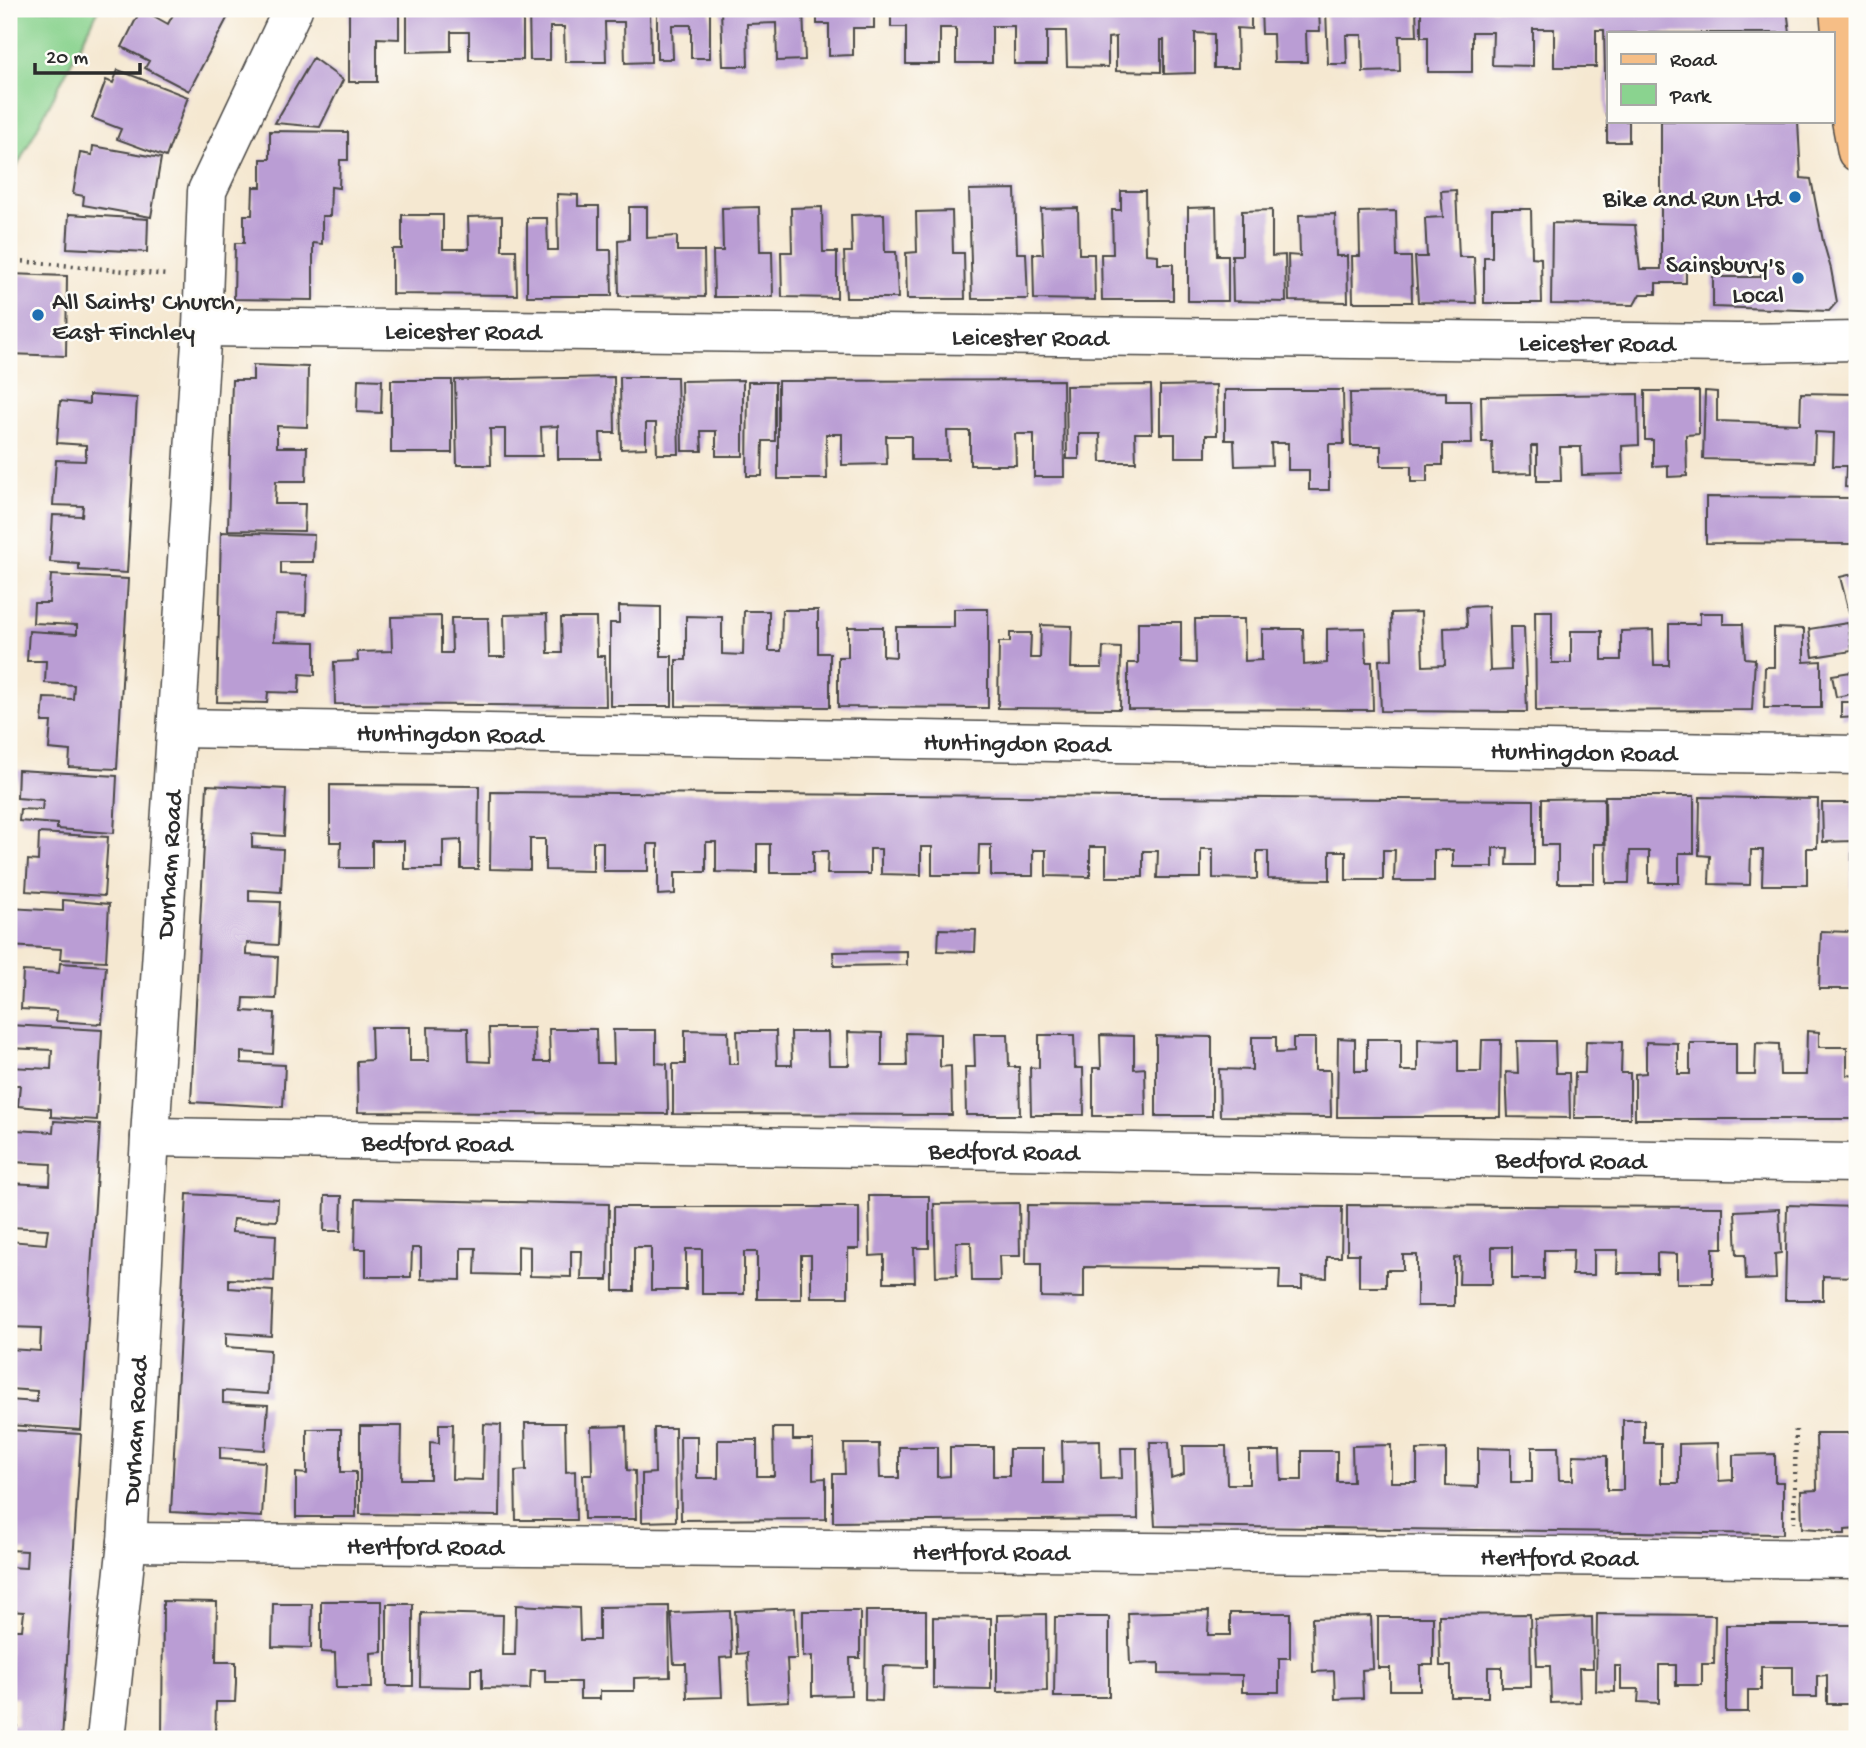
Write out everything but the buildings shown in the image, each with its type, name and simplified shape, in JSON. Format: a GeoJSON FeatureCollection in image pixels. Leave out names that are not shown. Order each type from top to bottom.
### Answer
{"type":"FeatureCollection","features":[{"type":"Feature","properties":{"kind":"main road"},"geometry":{"type":"LineString","coordinates":[[1839,9],[1847,99],[1857,151]]}},
{"type":"Feature","properties":{"kind":"street","name":"Durham Road"},"geometry":{"type":"LineString","coordinates":[[106,1739],[127,1542],[202,327],[207,191],[293,9]]}},
{"type":"Feature","properties":{"kind":"street","name":"Leicester Road"},"geometry":{"type":"LineString","coordinates":[[202,327],[1725,343],[1857,341]]}},
{"type":"Feature","properties":{"kind":"street","name":"Huntingdon Road"},"geometry":{"type":"LineString","coordinates":[[177,728],[1857,755]]}},
{"type":"Feature","properties":{"kind":"street","name":"Bedford Road"},"geometry":{"type":"LineString","coordinates":[[150,1137],[1857,1163]]}},
{"type":"Feature","properties":{"kind":"street","name":"Hertford Road"},"geometry":{"type":"LineString","coordinates":[[127,1542],[1857,1559]]}},
{"type":"Feature","properties":{"kind":"path"},"geometry":{"type":"LineString","coordinates":[[9,260],[204,278]]}},
{"type":"Feature","properties":{"kind":"path"},"geometry":{"type":"LineString","coordinates":[[1794,1527],[1796,1425]]}},
{"type":"Feature","properties":{"kind":"green space"},"geometry":{"type":"Polygon","coordinates":[[[9,9],[99,9],[9,182],[9,9]]]}},
{"type":"Feature","properties":{"kind":"place","name":"Bike and Run Ltd"},"geometry":{"type":"Point","coordinates":[1795,197]}},
{"type":"Feature","properties":{"kind":"place","name":"Sainsbury's Local"},"geometry":{"type":"Point","coordinates":[1798,278]}},
{"type":"Feature","properties":{"kind":"place","name":"All Saints' Church, East Finchley"},"geometry":{"type":"Point","coordinates":[38,315]}}]}
